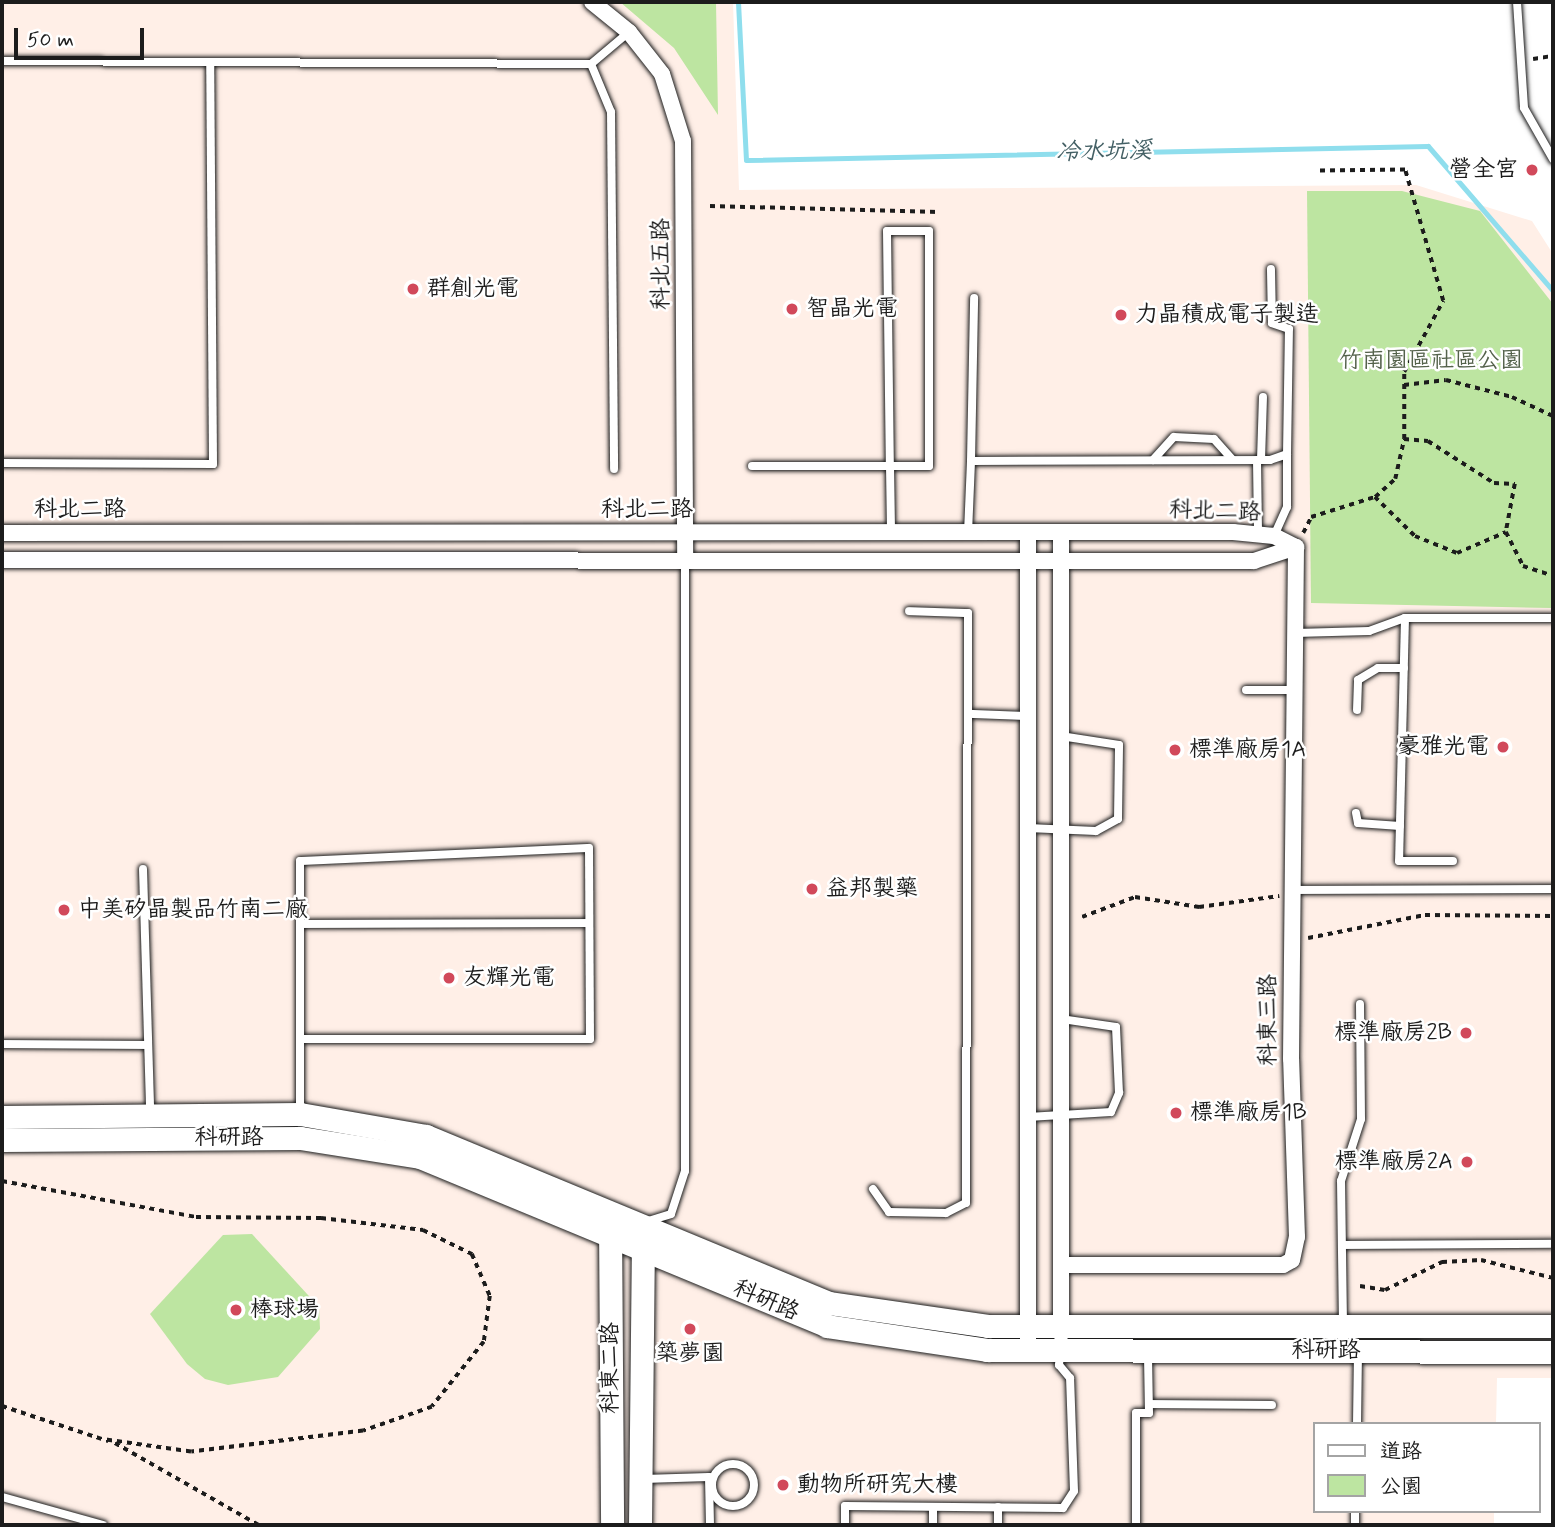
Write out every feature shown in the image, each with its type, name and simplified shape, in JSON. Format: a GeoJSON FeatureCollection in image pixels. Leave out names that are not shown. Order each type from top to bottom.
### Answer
{"type":"FeatureCollection","features":[{"type":"Feature","properties":{"kind":"street","name":"科北五路"},"geometry":{"type":"LineString","coordinates":[[592,2],[629,32],[662,74],[683,141],[685,560]]}},
{"type":"Feature","properties":{"kind":"street","name":"科北二路"},"geometry":{"type":"LineString","coordinates":[[2,533],[1266,535],[1296,547]]}},
{"type":"Feature","properties":{"kind":"street"},"geometry":{"type":"LineString","coordinates":[[1028,533],[1028,1350]]}},
{"type":"Feature","properties":{"kind":"street"},"geometry":{"type":"LineString","coordinates":[[1061,533],[1061,1350]]}},
{"type":"Feature","properties":{"kind":"street","name":"科北二路"},"geometry":{"type":"LineString","coordinates":[[2,560],[1254,561],[1296,547]]}},
{"type":"Feature","properties":{"kind":"street","name":"科東三路"},"geometry":{"type":"LineString","coordinates":[[1061,1265],[1283,1265],[1292,1260],[1297,1237],[1292,938],[1287,893],[1296,547]]}},
{"type":"Feature","properties":{"kind":"street","name":"科研路"},"geometry":{"type":"LineString","coordinates":[[2,1117],[300,1114],[426,1136],[643,1223],[830,1303],[1028,1326],[1553,1326]]}},
{"type":"Feature","properties":{"kind":"street","name":"科研路"},"geometry":{"type":"LineString","coordinates":[[2,1140],[300,1138],[421,1157],[827,1326],[1028,1350],[1553,1352]]}},
{"type":"Feature","properties":{"kind":"street","name":"科東二路"},"geometry":{"type":"LineString","coordinates":[[610,1210],[612,1525]]}},
{"type":"Feature","properties":{"kind":"street","name":"科東二路"},"geometry":{"type":"LineString","coordinates":[[640,1525],[643,1223]]}},
{"type":"Feature","properties":{"kind":"street"},"geometry":{"type":"LineString","coordinates":[[612,1479],[640,1478]]}},
{"type":"Feature","properties":{"kind":"lane"},"geometry":{"type":"LineString","coordinates":[[1517,2],[1524,108],[1553,159]]}},
{"type":"Feature","properties":{"kind":"lane"},"geometry":{"type":"LineString","coordinates":[[2,61],[592,64],[629,32]]}},
{"type":"Feature","properties":{"kind":"lane"},"geometry":{"type":"LineString","coordinates":[[2,463],[213,464],[210,62]]}},
{"type":"Feature","properties":{"kind":"lane"},"geometry":{"type":"LineString","coordinates":[[592,64],[611,112],[614,469]]}},
{"type":"Feature","properties":{"kind":"lane"},"geometry":{"type":"LineString","coordinates":[[752,466],[890,466],[929,466],[929,231],[887,231],[890,466],[891,533]]}},
{"type":"Feature","properties":{"kind":"lane"},"geometry":{"type":"LineString","coordinates":[[1266,535],[1287,507],[1289,329],[1272,323],[1271,269]]}},
{"type":"Feature","properties":{"kind":"lane"},"geometry":{"type":"LineString","coordinates":[[968,533],[974,298]]}},
{"type":"Feature","properties":{"kind":"lane"},"geometry":{"type":"LineString","coordinates":[[1263,397],[1259,460],[1266,535]]}},
{"type":"Feature","properties":{"kind":"lane"},"geometry":{"type":"LineString","coordinates":[[1153,460],[1174,437],[1214,439],[1233,460]]}},
{"type":"Feature","properties":{"kind":"lane"},"geometry":{"type":"LineString","coordinates":[[971,461],[1259,460],[1287,454]]}},
{"type":"Feature","properties":{"kind":"lane"},"geometry":{"type":"LineString","coordinates":[[643,1223],[671,1214],[685,1171],[685,560]]}},
{"type":"Feature","properties":{"kind":"lane"},"geometry":{"type":"LineString","coordinates":[[873,1189],[889,1212],[946,1213],[966,1203],[971,715],[968,613],[909,611]]}},
{"type":"Feature","properties":{"kind":"lane"},"geometry":{"type":"LineString","coordinates":[[1405,618],[1399,861],[1452,861]]}},
{"type":"Feature","properties":{"kind":"lane"},"geometry":{"type":"LineString","coordinates":[[1294,633],[1369,631],[1405,618],[1553,618]]}},
{"type":"Feature","properties":{"kind":"lane"},"geometry":{"type":"LineString","coordinates":[[1357,710],[1358,680],[1378,668],[1404,668]]}},
{"type":"Feature","properties":{"kind":"lane"},"geometry":{"type":"LineString","coordinates":[[1245,690],[1294,690]]}},
{"type":"Feature","properties":{"kind":"lane"},"geometry":{"type":"LineString","coordinates":[[971,715],[1028,716]]}},
{"type":"Feature","properties":{"kind":"lane"},"geometry":{"type":"LineString","coordinates":[[1028,828],[1096,831],[1118,819],[1119,745],[1061,736]]}},
{"type":"Feature","properties":{"kind":"lane"},"geometry":{"type":"LineString","coordinates":[[1356,813],[1358,823],[1400,826]]}},
{"type":"Feature","properties":{"kind":"lane"},"geometry":{"type":"LineString","coordinates":[[300,1114],[300,861],[589,848],[590,1039],[302,1039]]}},
{"type":"Feature","properties":{"kind":"lane"},"geometry":{"type":"LineString","coordinates":[[143,869],[150,1115]]}},
{"type":"Feature","properties":{"kind":"lane"},"geometry":{"type":"LineString","coordinates":[[1287,893],[1553,889]]}},
{"type":"Feature","properties":{"kind":"lane"},"geometry":{"type":"LineString","coordinates":[[302,924],[589,923]]}},
{"type":"Feature","properties":{"kind":"lane"},"geometry":{"type":"LineString","coordinates":[[1343,1326],[1341,1181],[1361,1119],[1360,1004]]}},
{"type":"Feature","properties":{"kind":"lane"},"geometry":{"type":"LineString","coordinates":[[1028,1116],[1061,1118],[1111,1112],[1119,1093],[1116,1027],[1061,1019]]}},
{"type":"Feature","properties":{"kind":"lane"},"geometry":{"type":"LineString","coordinates":[[2,1044],[147,1045]]}},
{"type":"Feature","properties":{"kind":"lane"},"geometry":{"type":"LineString","coordinates":[[1342,1245],[1553,1244]]}},
{"type":"Feature","properties":{"kind":"lane"},"geometry":{"type":"LineString","coordinates":[[845,1525],[845,1506],[1063,1508],[1074,1491],[1070,1378],[1059,1365],[1061,1350]]}},
{"type":"Feature","properties":{"kind":"lane"},"geometry":{"type":"LineString","coordinates":[[1136,1525],[1136,1413],[1149,1413],[1147,1350]]}},
{"type":"Feature","properties":{"kind":"lane"},"geometry":{"type":"LineString","coordinates":[[1357,1422],[1358,1351]]}},
{"type":"Feature","properties":{"kind":"lane"},"geometry":{"type":"LineString","coordinates":[[1149,1404],[1272,1405]]}},
{"type":"Feature","properties":{"kind":"lane"},"geometry":{"type":"LineString","coordinates":[[640,1478],[709,1477],[726,1467],[743,1468],[753,1474],[753,1498],[726,1503],[714,1496],[709,1477]]}},
{"type":"Feature","properties":{"kind":"lane"},"geometry":{"type":"LineString","coordinates":[[709,1477],[710,1525]]}},
{"type":"Feature","properties":{"kind":"lane"},"geometry":{"type":"LineString","coordinates":[[2,1497],[103,1525]]}},
{"type":"Feature","properties":{"kind":"lane"},"geometry":{"type":"LineString","coordinates":[[933,1507],[933,1525]]}},
{"type":"Feature","properties":{"kind":"lane"},"geometry":{"type":"LineString","coordinates":[[998,1507],[998,1525]]}},
{"type":"Feature","properties":{"kind":"path"},"geometry":{"type":"LineString","coordinates":[[1520,60],[1553,56]]}},
{"type":"Feature","properties":{"kind":"path"},"geometry":{"type":"LineString","coordinates":[[1296,547],[1311,517],[1375,497],[1395,479],[1404,439],[1404,372],[1443,301],[1405,170],[1319,170]]}},
{"type":"Feature","properties":{"kind":"path"},"geometry":{"type":"LineString","coordinates":[[710,206],[939,212]]}},
{"type":"Feature","properties":{"kind":"path"},"geometry":{"type":"LineString","coordinates":[[1404,385],[1446,380],[1512,397],[1553,416]]}},
{"type":"Feature","properties":{"kind":"path"},"geometry":{"type":"LineString","coordinates":[[1404,439],[1428,441],[1494,483],[1515,484],[1507,531],[1523,566],[1553,576]]}},
{"type":"Feature","properties":{"kind":"path"},"geometry":{"type":"LineString","coordinates":[[1375,497],[1415,536],[1457,553],[1507,531]]}},
{"type":"Feature","properties":{"kind":"path"},"geometry":{"type":"LineString","coordinates":[[1082,917],[1135,897],[1199,907],[1287,893]]}},
{"type":"Feature","properties":{"kind":"path"},"geometry":{"type":"LineString","coordinates":[[1292,938],[1335,937],[1425,915],[1553,916]]}},
{"type":"Feature","properties":{"kind":"path"},"geometry":{"type":"LineString","coordinates":[[2,1181],[196,1217],[321,1218],[423,1230],[472,1254],[490,1296],[484,1342],[432,1407],[363,1431],[191,1452],[106,1440],[2,1406]]}},
{"type":"Feature","properties":{"kind":"path"},"geometry":{"type":"LineString","coordinates":[[1360,1286],[1385,1290],[1407,1283],[1442,1262],[1481,1259],[1553,1278]]}},
{"type":"Feature","properties":{"kind":"path"},"geometry":{"type":"LineString","coordinates":[[1545,1275],[1553,1271]]}},
{"type":"Feature","properties":{"kind":"path"},"geometry":{"type":"LineString","coordinates":[[106,1440],[259,1525]]}},
{"type":"Feature","properties":{"kind":"shaded area"},"geometry":{"type":"Polygon","coordinates":[[[2,2],[733,2],[739,190],[1416,185],[1532,221],[1553,254],[1553,1378],[1497,1378],[1496,1422],[1314,1422],[1314,1513],[1494,1513],[1494,1525],[2,1525],[2,2]]]}},
{"type":"Feature","properties":{"kind":"green space"},"geometry":{"type":"Polygon","coordinates":[[[620,2],[716,2],[718,115],[674,48],[620,2]]]}},
{"type":"Feature","properties":{"kind":"green space","name":"竹南園區社區公園"},"geometry":{"type":"Polygon","coordinates":[[[1307,191],[1402,191],[1480,211],[1553,304],[1553,608],[1311,603],[1307,191]]]}},
{"type":"Feature","properties":{"kind":"green space","name":"棒球場"},"geometry":{"type":"Polygon","coordinates":[[[252,1234],[319,1307],[320,1329],[278,1377],[228,1385],[205,1379],[187,1364],[150,1314],[223,1235],[252,1234]]]}},
{"type":"Feature","properties":{"kind":"waterway","name":"冷水坑溪"},"geometry":{"type":"LineString","coordinates":[[738,2],[746,160],[1428,146],[1553,291]]}},
{"type":"Feature","properties":{"kind":"place","name":"營全宮"},"geometry":{"type":"Point","coordinates":[1532,170]}},
{"type":"Feature","properties":{"kind":"place","name":"群創光電"},"geometry":{"type":"Point","coordinates":[413,289]}},
{"type":"Feature","properties":{"kind":"place","name":"智晶光電"},"geometry":{"type":"Point","coordinates":[792,309]}},
{"type":"Feature","properties":{"kind":"place","name":"力晶積成電子製造"},"geometry":{"type":"Point","coordinates":[1121,315]}},
{"type":"Feature","properties":{"kind":"place","name":"豪雅光電"},"geometry":{"type":"Point","coordinates":[1503,747]}},
{"type":"Feature","properties":{"kind":"place","name":"標準廠房1A"},"geometry":{"type":"Point","coordinates":[1175,750]}},
{"type":"Feature","properties":{"kind":"place","name":"益邦製藥"},"geometry":{"type":"Point","coordinates":[812,889]}},
{"type":"Feature","properties":{"kind":"place","name":"中美矽晶製品竹南二廠"},"geometry":{"type":"Point","coordinates":[64,910]}},
{"type":"Feature","properties":{"kind":"place","name":"友輝光電"},"geometry":{"type":"Point","coordinates":[449,978]}},
{"type":"Feature","properties":{"kind":"place","name":"標準廠房2B"},"geometry":{"type":"Point","coordinates":[1466,1033]}},
{"type":"Feature","properties":{"kind":"place","name":"標準廠房1B"},"geometry":{"type":"Point","coordinates":[1176,1113]}},
{"type":"Feature","properties":{"kind":"place","name":"標準廠房2A"},"geometry":{"type":"Point","coordinates":[1467,1162]}},
{"type":"Feature","properties":{"kind":"place","name":"棒球場"},"geometry":{"type":"Point","coordinates":[236,1310]}},
{"type":"Feature","properties":{"kind":"place","name":"築夢園"},"geometry":{"type":"Point","coordinates":[690,1329]}},
{"type":"Feature","properties":{"kind":"place","name":"動物所研究大樓"},"geometry":{"type":"Point","coordinates":[783,1485]}}]}
